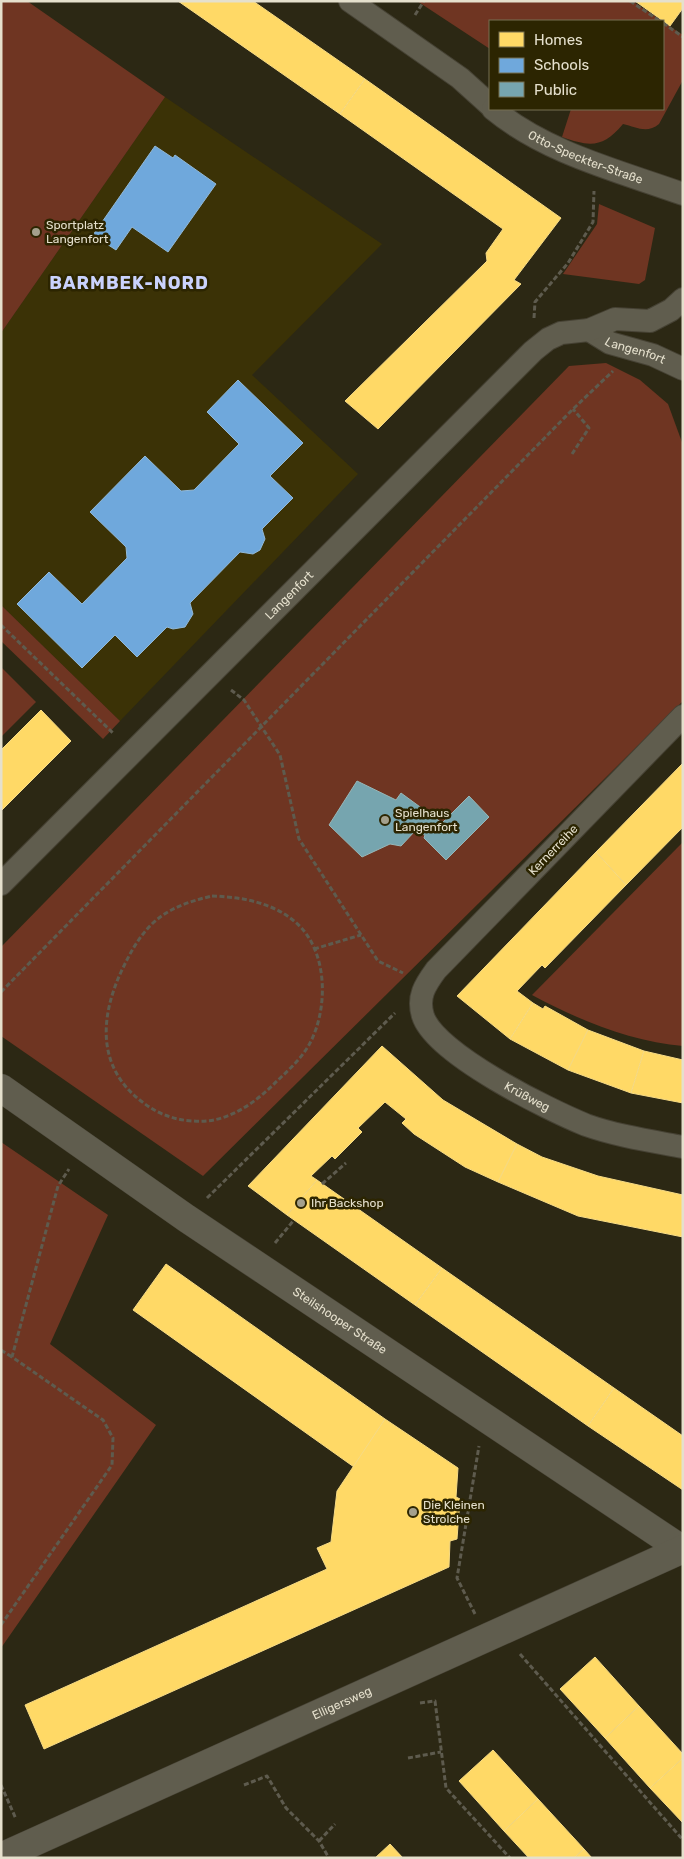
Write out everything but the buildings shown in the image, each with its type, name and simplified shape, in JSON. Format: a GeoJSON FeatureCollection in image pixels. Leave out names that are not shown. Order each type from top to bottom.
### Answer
{"type":"FeatureCollection","features":[{"type":"Feature","properties":{"kind":"street"},"geometry":{"type":"LineString","coordinates":[[350,1],[460,78],[489,104]]}},
{"type":"Feature","properties":{"kind":"street","name":"Otto-Speckter-Straße"},"geometry":{"type":"LineString","coordinates":[[494,110],[532,136],[597,163],[683,194]]}},
{"type":"Feature","properties":{"kind":"street","name":"Langenfort"},"geometry":{"type":"LineString","coordinates":[[1,884],[548,338],[560,333],[589,330],[615,319],[650,321],[671,310],[683,299]]}},
{"type":"Feature","properties":{"kind":"street","name":"Langenfort"},"geometry":{"type":"LineString","coordinates":[[589,330],[610,343],[654,355],[683,369]]}},
{"type":"Feature","properties":{"kind":"street","name":"Kernerreihe"},"geometry":{"type":"LineString","coordinates":[[425,984],[436,970],[683,716]]}},
{"type":"Feature","properties":{"kind":"street","name":"Krüßweg"},"geometry":{"type":"LineString","coordinates":[[425,984],[421,1005],[424,1018],[438,1037],[476,1067],[586,1125],[644,1140],[683,1147]]}},
{"type":"Feature","properties":{"kind":"street","name":"Steilshooper Straße"},"geometry":{"type":"LineString","coordinates":[[1,1088],[186,1218],[682,1549]]}},
{"type":"Feature","properties":{"kind":"street","name":"Elligersweg"},"geometry":{"type":"LineString","coordinates":[[1,1857],[682,1549]]}},
{"type":"Feature","properties":{"kind":"path"},"geometry":{"type":"LineString","coordinates":[[630,1],[658,20]]}},
{"type":"Feature","properties":{"kind":"path"},"geometry":{"type":"LineString","coordinates":[[664,24],[683,37]]}},
{"type":"Feature","properties":{"kind":"path"},"geometry":{"type":"LineString","coordinates":[[533,351],[535,302],[568,263],[593,222],[592,206],[597,163]]}},
{"type":"Feature","properties":{"kind":"path"},"geometry":{"type":"LineString","coordinates":[[1,992],[573,409],[616,368]]}},
{"type":"Feature","properties":{"kind":"path"},"geometry":{"type":"LineString","coordinates":[[572,454],[589,428],[573,409]]}},
{"type":"Feature","properties":{"kind":"path"},"geometry":{"type":"LineString","coordinates":[[1,625],[133,752]]}},
{"type":"Feature","properties":{"kind":"path"},"geometry":{"type":"LineString","coordinates":[[186,1218],[425,984],[378,961],[299,839],[280,755],[260,728],[244,700],[210,675]]}},
{"type":"Feature","properties":{"kind":"path"},"geometry":{"type":"LineString","coordinates":[[212,896],[233,897],[263,903],[294,921],[314,949],[322,977],[322,1011],[310,1042],[300,1059],[262,1095],[241,1111],[216,1120],[194,1122],[172,1118],[151,1108],[132,1094],[119,1078],[109,1057],[106,1041],[108,1006],[118,978],[137,940],[155,921],[172,909],[192,900],[212,896]]}},
{"type":"Feature","properties":{"kind":"path"},"geometry":{"type":"LineString","coordinates":[[314,949],[361,935]]}},
{"type":"Feature","properties":{"kind":"path"},"geometry":{"type":"LineString","coordinates":[[12,1358],[58,1186],[84,1146]]}},
{"type":"Feature","properties":{"kind":"path"},"geometry":{"type":"LineString","coordinates":[[322,1184],[346,1163]]}},
{"type":"Feature","properties":{"kind":"path"},"geometry":{"type":"LineString","coordinates":[[1,1350],[102,1420],[113,1438],[112,1465],[1,1625]]}},
{"type":"Feature","properties":{"kind":"path"},"geometry":{"type":"LineString","coordinates":[[484,1416],[457,1578],[482,1627],[500,1631],[683,1840]]}},
{"type":"Feature","properties":{"kind":"path"},"geometry":{"type":"LineString","coordinates":[[420,1703],[435,1701],[446,1788],[510,1858]]}},
{"type":"Feature","properties":{"kind":"path"},"geometry":{"type":"LineString","coordinates":[[408,1758],[441,1752]]}},
{"type":"Feature","properties":{"kind":"path"},"geometry":{"type":"LineString","coordinates":[[244,1785],[267,1776],[286,1808],[319,1841],[329,1858]]}},
{"type":"Feature","properties":{"kind":"path"},"geometry":{"type":"LineString","coordinates":[[1,1785],[28,1845]]}},
{"type":"Feature","properties":{"kind":"path"},"geometry":{"type":"LineString","coordinates":[[319,1841],[335,1824]]}},
{"type":"Feature","properties":{"kind":"shaded area","name":"Sportplatz Langenfort"},"geometry":{"type":"Polygon","coordinates":[[[1,1],[27,1],[165,97],[1,333],[1,1]]]}},
{"type":"Feature","properties":{"kind":"shaded area"},"geometry":{"type":"Polygon","coordinates":[[[417,1],[632,1],[660,20],[489,20],[489,48],[417,1]]]}},
{"type":"Feature","properties":{"kind":"shaded area"},"geometry":{"type":"Polygon","coordinates":[[[664,23],[683,35],[683,80],[659,124],[646,129],[623,124],[609,138],[596,143],[581,143],[562,137],[571,110],[664,110],[664,23]]]}},
{"type":"Feature","properties":{"kind":"shaded area"},"geometry":{"type":"Polygon","coordinates":[[[165,97],[382,244],[252,375],[358,474],[120,721],[1,605],[1,333],[165,97]]]}},
{"type":"Feature","properties":{"kind":"shaded area"},"geometry":{"type":"Polygon","coordinates":[[[599,204],[655,228],[645,280],[639,284],[563,274],[597,224],[599,204]]]}},
{"type":"Feature","properties":{"kind":"shaded area"},"geometry":{"type":"Polygon","coordinates":[[[606,363],[640,380],[668,404],[683,445],[683,701],[203,1176],[1,1036],[1,947],[569,366],[606,363]]]}},
{"type":"Feature","properties":{"kind":"shaded area"},"geometry":{"type":"Polygon","coordinates":[[[1,605],[120,721],[103,739],[1,641],[1,605]]]}},
{"type":"Feature","properties":{"kind":"shaded area"},"geometry":{"type":"Polygon","coordinates":[[[1,667],[36,702],[1,737],[1,667]]]}},
{"type":"Feature","properties":{"kind":"shaded area"},"geometry":{"type":"Polygon","coordinates":[[[683,842],[683,1046],[644,1040],[605,1028],[567,1013],[532,995],[683,842]]]}},
{"type":"Feature","properties":{"kind":"shaded area"},"geometry":{"type":"Polygon","coordinates":[[[1,1142],[108,1215],[50,1344],[156,1425],[1,1648],[1,1142]]]}},
{"type":"Feature","properties":{"kind":"place","name":"Sportplatz Langenfort"},"geometry":{"type":"Point","coordinates":[36,232]}},
{"type":"Feature","properties":{"kind":"place","name":"Spielhaus Langenfort"},"geometry":{"type":"Point","coordinates":[385,820]}},
{"type":"Feature","properties":{"kind":"place","name":"Ihr Backshop"},"geometry":{"type":"Point","coordinates":[301,1203]}},
{"type":"Feature","properties":{"kind":"place","name":"Die Kleinen Strolche"},"geometry":{"type":"Point","coordinates":[413,1512]}},
{"type":"Feature","properties":{"kind":"district","name":"BARMBEK-NORD"},"geometry":{"type":"Point","coordinates":[129,283]}}]}
